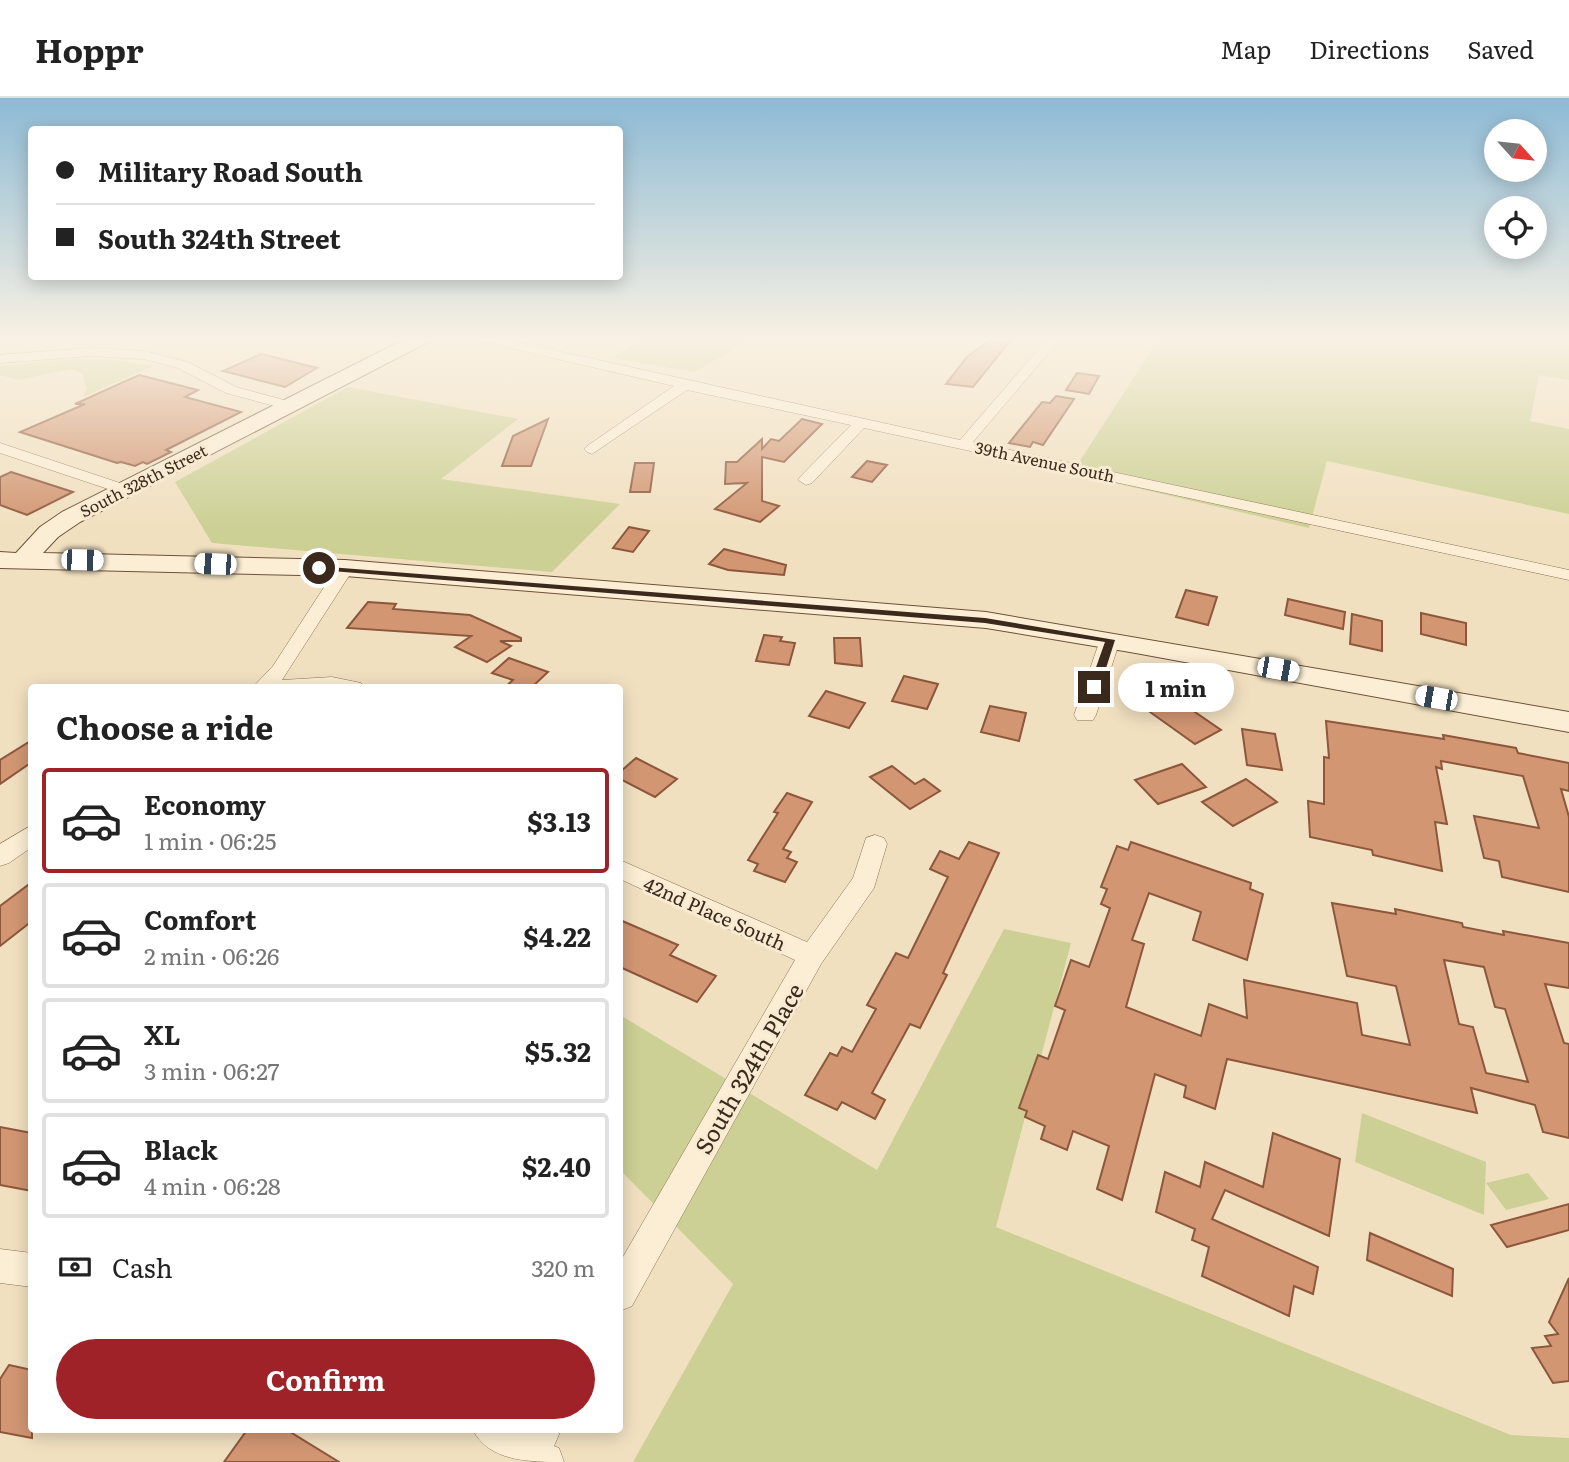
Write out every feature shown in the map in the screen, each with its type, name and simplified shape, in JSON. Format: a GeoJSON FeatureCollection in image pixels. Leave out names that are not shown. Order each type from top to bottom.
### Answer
{"type":"FeatureCollection","features":[{"type":"Feature","properties":{"kind":"main road","name":"South 328th Street"},"geometry":{"type":"LineString","coordinates":[[11,560],[71,517],[295,401]]}},
{"type":"Feature","properties":{"kind":"main road"},"geometry":{"type":"LineString","coordinates":[[11,560],[345,568],[985,620],[1569,722]]}},
{"type":"Feature","properties":{"kind":"street"},"geometry":{"type":"LineString","coordinates":[[270,401],[286,405]]}},
{"type":"Feature","properties":{"kind":"street"},"geometry":{"type":"LineString","coordinates":[[592,449],[662,401]]}},
{"type":"Feature","properties":{"kind":"street","name":"39th Avenue South"},"geometry":{"type":"LineString","coordinates":[[760,401],[1569,575]]}},
{"type":"Feature","properties":{"kind":"street"},"geometry":{"type":"LineString","coordinates":[[964,444],[1001,401]]}},
{"type":"Feature","properties":{"kind":"street"},"geometry":{"type":"LineString","coordinates":[[806,480],[862,422]]}},
{"type":"Feature","properties":{"kind":"street"},"geometry":{"type":"LineString","coordinates":[[0,448],[126,490]]}},
{"type":"Feature","properties":{"kind":"street"},"geometry":{"type":"LineString","coordinates":[[266,684],[280,670],[345,568]]}},
{"type":"Feature","properties":{"kind":"street"},"geometry":{"type":"LineString","coordinates":[[1085,715],[1110,640]]}},
{"type":"Feature","properties":{"kind":"street"},"geometry":{"type":"LineString","coordinates":[[318,684],[336,684]]}},
{"type":"Feature","properties":{"kind":"street"},"geometry":{"type":"LineString","coordinates":[[0,857],[28,837]]}},
{"type":"Feature","properties":{"kind":"street","name":"South 324th Place"},"geometry":{"type":"LineString","coordinates":[[623,1289],[812,956],[865,881],[875,844]]}},
{"type":"Feature","properties":{"kind":"street","name":"42nd Place South"},"geometry":{"type":"LineString","coordinates":[[623,870],[812,956]]}},
{"type":"Feature","properties":{"kind":"street"},"geometry":{"type":"LineString","coordinates":[[0,1266],[28,1270]]}},
{"type":"Feature","properties":{"kind":"street"},"geometry":{"type":"LineString","coordinates":[[500,1433],[539,1448]]}},
{"type":"Feature","properties":{"kind":"green space"},"geometry":{"type":"Polygon","coordinates":[[[323,401],[421,401],[518,419],[441,479],[620,504],[552,572],[212,543],[175,482],[323,401]]]}},
{"type":"Feature","properties":{"kind":"green space"},"geometry":{"type":"Polygon","coordinates":[[[1119,401],[1534,401],[1530,421],[1569,429],[1569,514],[1327,461],[1309,528],[1072,473],[1119,401]]]}},
{"type":"Feature","properties":{"kind":"green space"},"geometry":{"type":"Polygon","coordinates":[[[1004,929],[1071,943],[996,1227],[1511,1435],[1569,1438],[1569,1462],[633,1462],[733,1284],[623,1173],[623,1017],[877,1170],[1004,929]]]}},
{"type":"Feature","properties":{"kind":"green space"},"geometry":{"type":"Polygon","coordinates":[[[1362,1113],[1486,1162],[1484,1215],[1355,1162],[1362,1113]]]}},
{"type":"Feature","properties":{"kind":"green space"},"geometry":{"type":"Polygon","coordinates":[[[1528,1173],[1549,1199],[1506,1210],[1486,1183],[1528,1173]]]}},
{"type":"Feature","properties":{"kind":"building"},"geometry":{"type":"Polygon","coordinates":[[[82,401],[199,401],[241,412],[166,450],[171,452],[147,464],[143,462],[135,466],[117,463],[20,432],[85,404],[75,404],[82,401]]]}},
{"type":"Feature","properties":{"kind":"building"},"geometry":{"type":"Polygon","coordinates":[[[1052,401],[1073,401],[1043,445],[1033,442],[1030,447],[1009,443],[1042,402],[1052,401]]]}},
{"type":"Feature","properties":{"kind":"building"},"geometry":{"type":"Polygon","coordinates":[[[548,419],[531,466],[502,466],[513,436],[548,419]]]}},
{"type":"Feature","properties":{"kind":"building"},"geometry":{"type":"Polygon","coordinates":[[[802,419],[822,424],[784,462],[762,457],[762,501],[779,506],[760,522],[715,509],[747,483],[725,484],[726,462],[737,462],[762,439],[762,449],[771,439],[779,441],[802,419]]]}},
{"type":"Feature","properties":{"kind":"building"},"geometry":{"type":"Polygon","coordinates":[[[867,461],[887,465],[872,482],[852,477],[867,461]]]}},
{"type":"Feature","properties":{"kind":"building"},"geometry":{"type":"Polygon","coordinates":[[[635,463],[654,463],[650,492],[630,492],[635,463]]]}},
{"type":"Feature","properties":{"kind":"building"},"geometry":{"type":"Polygon","coordinates":[[[11,472],[73,492],[27,515],[0,505],[0,477],[11,472]]]}},
{"type":"Feature","properties":{"kind":"building"},"geometry":{"type":"Polygon","coordinates":[[[629,527],[649,531],[633,552],[613,548],[629,527]]]}},
{"type":"Feature","properties":{"kind":"building"},"geometry":{"type":"Polygon","coordinates":[[[724,549],[786,565],[784,575],[728,570],[709,564],[724,549]]]}},
{"type":"Feature","properties":{"kind":"building"},"geometry":{"type":"Polygon","coordinates":[[[1186,590],[1217,597],[1208,625],[1176,617],[1186,590]]]}},
{"type":"Feature","properties":{"kind":"building"},"geometry":{"type":"Polygon","coordinates":[[[1288,599],[1345,612],[1343,629],[1285,615],[1288,599]]]}},
{"type":"Feature","properties":{"kind":"building"},"geometry":{"type":"Polygon","coordinates":[[[368,602],[396,604],[393,609],[470,615],[521,638],[521,641],[500,641],[511,646],[487,662],[455,647],[471,636],[347,628],[368,602]]]}},
{"type":"Feature","properties":{"kind":"building"},"geometry":{"type":"Polygon","coordinates":[[[1421,613],[1466,623],[1466,645],[1421,634],[1421,613]]]}},
{"type":"Feature","properties":{"kind":"building"},"geometry":{"type":"Polygon","coordinates":[[[1352,614],[1382,621],[1382,651],[1350,644],[1352,614]]]}},
{"type":"Feature","properties":{"kind":"building"},"geometry":{"type":"Polygon","coordinates":[[[764,635],[782,637],[780,641],[795,643],[789,665],[756,661],[764,635]]]}},
{"type":"Feature","properties":{"kind":"building"},"geometry":{"type":"Polygon","coordinates":[[[834,638],[860,638],[862,666],[835,663],[834,638]]]}},
{"type":"Feature","properties":{"kind":"building"},"geometry":{"type":"Polygon","coordinates":[[[509,658],[548,672],[535,684],[508,684],[513,680],[492,673],[509,658]]]}},
{"type":"Feature","properties":{"kind":"building"},"geometry":{"type":"Polygon","coordinates":[[[904,676],[938,684],[927,709],[892,701],[904,676]]]}},
{"type":"Feature","properties":{"kind":"building"},"geometry":{"type":"Polygon","coordinates":[[[826,691],[865,703],[849,728],[809,716],[826,691]]]}},
{"type":"Feature","properties":{"kind":"building"},"geometry":{"type":"Polygon","coordinates":[[[1176,699],[1221,730],[1195,744],[1150,712],[1176,699]]]}},
{"type":"Feature","properties":{"kind":"building"},"geometry":{"type":"Polygon","coordinates":[[[990,706],[1026,713],[1019,741],[981,732],[990,706]]]}},
{"type":"Feature","properties":{"kind":"building"},"geometry":{"type":"Polygon","coordinates":[[[1326,721],[1444,739],[1443,735],[1516,748],[1518,753],[1569,763],[1569,791],[1561,789],[1569,817],[1569,892],[1502,877],[1499,861],[1484,858],[1474,816],[1539,828],[1523,776],[1441,761],[1442,769],[1436,767],[1447,824],[1435,822],[1442,871],[1373,855],[1372,850],[1310,837],[1308,801],[1324,804],[1324,757],[1329,758],[1326,721]]]}},
{"type":"Feature","properties":{"kind":"building"},"geometry":{"type":"Polygon","coordinates":[[[1242,729],[1275,734],[1282,770],[1247,765],[1242,729]]]}},
{"type":"Feature","properties":{"kind":"building"},"geometry":{"type":"Polygon","coordinates":[[[28,742],[28,765],[0,784],[0,760],[28,742]]]}},
{"type":"Feature","properties":{"kind":"building"},"geometry":{"type":"Polygon","coordinates":[[[636,758],[677,779],[655,797],[623,781],[623,769],[636,758]]]}},
{"type":"Feature","properties":{"kind":"building"},"geometry":{"type":"Polygon","coordinates":[[[1182,764],[1206,787],[1158,804],[1135,780],[1182,764]]]}},
{"type":"Feature","properties":{"kind":"building"},"geometry":{"type":"Polygon","coordinates":[[[892,766],[915,784],[924,779],[940,791],[910,809],[870,777],[892,766]]]}},
{"type":"Feature","properties":{"kind":"building"},"geometry":{"type":"Polygon","coordinates":[[[1246,779],[1277,802],[1233,826],[1202,802],[1246,779]]]}},
{"type":"Feature","properties":{"kind":"building"},"geometry":{"type":"Polygon","coordinates":[[[787,793],[812,802],[783,849],[791,852],[787,858],[797,862],[785,882],[754,871],[758,864],[748,860],[778,813],[774,812],[787,793]]]}},
{"type":"Feature","properties":{"kind":"building"},"geometry":{"type":"Polygon","coordinates":[[[969,842],[999,853],[943,973],[947,975],[920,1028],[910,1024],[872,1093],[885,1100],[875,1119],[842,1102],[837,1110],[805,1095],[830,1053],[837,1056],[842,1047],[852,1052],[876,1009],[867,1005],[896,953],[908,958],[948,877],[930,869],[940,851],[959,859],[969,842]]]}},
{"type":"Feature","properties":{"kind":"building"},"geometry":{"type":"Polygon","coordinates":[[[1131,842],[1251,883],[1250,889],[1263,894],[1247,960],[1193,940],[1201,912],[1149,893],[1132,940],[1144,944],[1126,1007],[1201,1036],[1209,1004],[1247,1018],[1244,980],[1357,1003],[1362,1035],[1410,1045],[1396,986],[1347,976],[1332,903],[1396,914],[1395,909],[1462,923],[1463,927],[1569,943],[1569,988],[1545,984],[1564,1043],[1569,1044],[1569,1138],[1543,1132],[1535,1105],[1471,1088],[1477,1113],[1227,1059],[1215,1109],[1184,1097],[1186,1086],[1155,1074],[1122,1200],[1097,1189],[1109,1146],[1073,1131],[1067,1150],[1041,1139],[1045,1126],[1025,1117],[1027,1111],[1019,1108],[1038,1055],[1048,1059],[1065,1010],[1055,1006],[1071,960],[1089,967],[1110,908],[1101,904],[1107,889],[1101,887],[1117,846],[1128,850],[1131,842]],[[1444,960],[1459,1024],[1473,1027],[1486,1073],[1528,1082],[1505,1009],[1495,1007],[1484,967],[1444,960]]]}},
{"type":"Feature","properties":{"kind":"building"},"geometry":{"type":"Polygon","coordinates":[[[28,885],[28,924],[0,946],[0,906],[28,885]]]}},
{"type":"Feature","properties":{"kind":"building"},"geometry":{"type":"Polygon","coordinates":[[[623,921],[678,945],[670,955],[716,976],[697,1002],[623,968],[623,921]]]}},
{"type":"Feature","properties":{"kind":"building"},"geometry":{"type":"Polygon","coordinates":[[[0,1127],[28,1132],[28,1190],[0,1185],[0,1127]]]}},
{"type":"Feature","properties":{"kind":"building"},"geometry":{"type":"Polygon","coordinates":[[[1273,1133],[1340,1159],[1329,1236],[1225,1190],[1212,1219],[1318,1267],[1313,1294],[1294,1286],[1289,1316],[1202,1276],[1209,1247],[1192,1240],[1195,1229],[1156,1212],[1165,1172],[1200,1187],[1205,1162],[1263,1187],[1273,1133]]]}},
{"type":"Feature","properties":{"kind":"building"},"geometry":{"type":"Polygon","coordinates":[[[1569,1204],[1569,1230],[1507,1247],[1491,1225],[1569,1204]]]}},
{"type":"Feature","properties":{"kind":"building"},"geometry":{"type":"Polygon","coordinates":[[[1370,1233],[1453,1269],[1452,1296],[1367,1260],[1370,1233]]]}},
{"type":"Feature","properties":{"kind":"building"},"geometry":{"type":"Polygon","coordinates":[[[1569,1278],[1569,1381],[1553,1383],[1532,1348],[1551,1346],[1545,1336],[1558,1334],[1549,1322],[1569,1278]]]}},
{"type":"Feature","properties":{"kind":"building"},"geometry":{"type":"Polygon","coordinates":[[[9,1365],[28,1369],[28,1433],[32,1433],[32,1438],[0,1432],[0,1379],[9,1365]]]}},
{"type":"Feature","properties":{"kind":"building"},"geometry":{"type":"Polygon","coordinates":[[[245,1433],[292,1433],[339,1462],[224,1462],[245,1433]]]}},
{"type":"Feature","properties":{"kind":"route"},"geometry":{"type":"LineString","coordinates":[[319,568],[985,620],[1110,640],[1094,687]]}}]}
